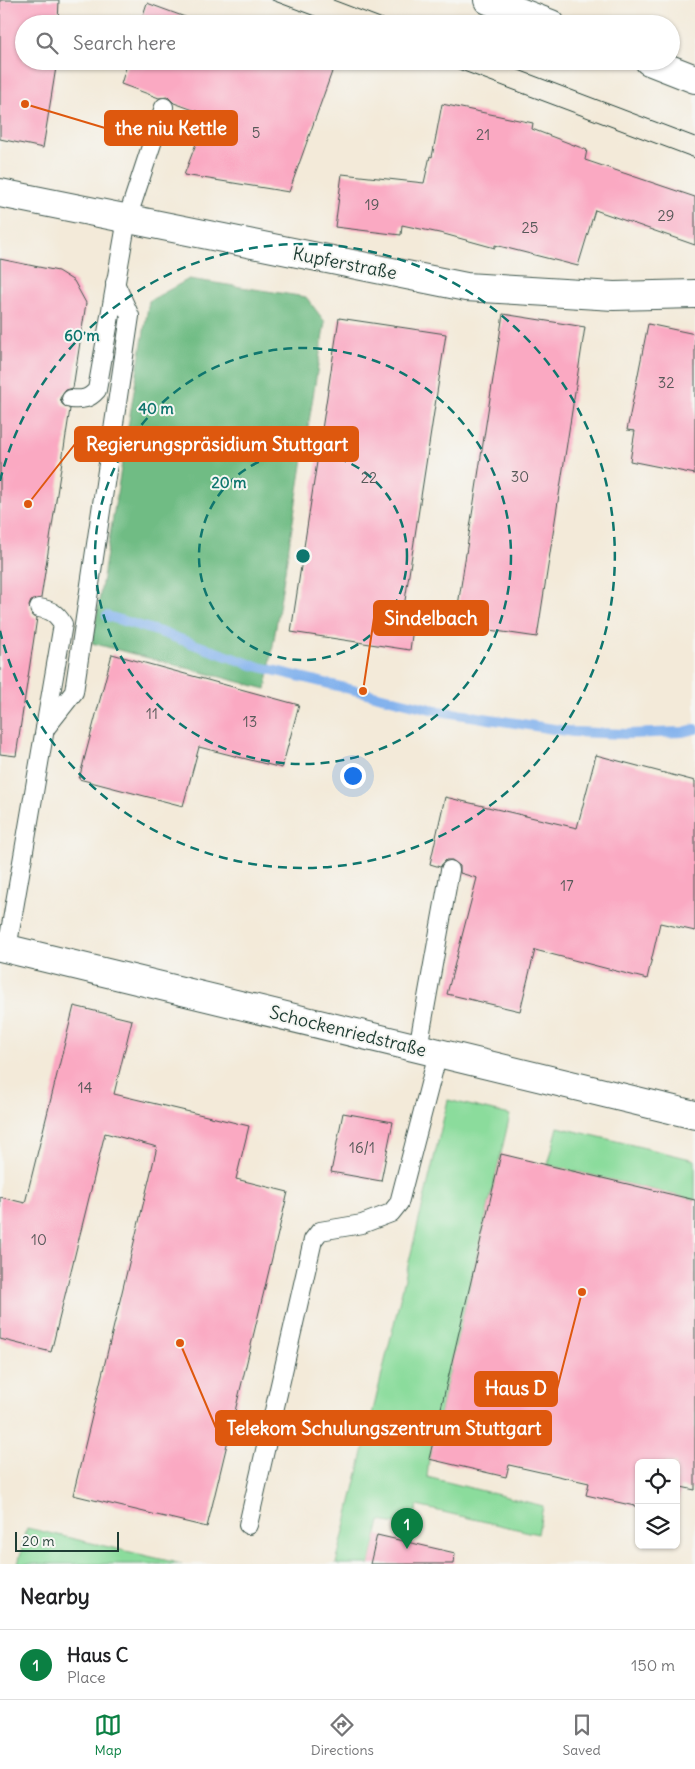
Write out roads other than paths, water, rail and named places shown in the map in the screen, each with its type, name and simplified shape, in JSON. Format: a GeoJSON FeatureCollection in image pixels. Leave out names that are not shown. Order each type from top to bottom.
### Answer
{"type":"FeatureCollection","features":[{"type":"Feature","properties":{"kind":"street"},"geometry":{"type":"LineString","coordinates":[[488,0],[527,15]]}},
{"type":"Feature","properties":{"kind":"street"},"geometry":{"type":"LineString","coordinates":[[672,70],[695,79]]}},
{"type":"Feature","properties":{"kind":"street","name":"Kupferstraße"},"geometry":{"type":"LineString","coordinates":[[0,193],[466,287],[614,296],[695,294]]}},
{"type":"Feature","properties":{"kind":"street","name":"Schockenriedstraße"},"geometry":{"type":"LineString","coordinates":[[4,948],[695,1115]]}},
{"type":"Feature","properties":{"kind":"lane"},"geometry":{"type":"LineString","coordinates":[[71,399],[82,400],[91,397],[97,390],[127,219],[164,107]]}},
{"type":"Feature","properties":{"kind":"lane"},"geometry":{"type":"LineString","coordinates":[[45,728],[74,692],[130,316],[115,283]]}},
{"type":"Feature","properties":{"kind":"lane"},"geometry":{"type":"LineString","coordinates":[[4,948],[63,624],[58,615],[51,610],[39,608]]}},
{"type":"Feature","properties":{"kind":"lane"},"geometry":{"type":"LineString","coordinates":[[248,1525],[313,1240],[320,1231],[362,1224],[391,1213],[399,1203],[428,1050],[450,870]]}},
{"type":"Feature","properties":{"kind":"waterway"},"geometry":{"type":"LineString","coordinates":[[107,616],[160,632],[252,665],[439,711],[573,732],[627,734],[683,732],[695,729]]}},
{"type":"Feature","properties":{"kind":"tram line"},"geometry":{"type":"LineString","coordinates":[[272,0],[312,15]]}},
{"type":"Feature","properties":{"kind":"tram line"},"geometry":{"type":"LineString","coordinates":[[333,0],[372,15]]}},
{"type":"Feature","properties":{"kind":"tram line"},"geometry":{"type":"LineString","coordinates":[[461,70],[695,158]]}},
{"type":"Feature","properties":{"kind":"tram line"},"geometry":{"type":"LineString","coordinates":[[519,70],[695,137]]}},
{"type":"Feature","properties":{"kind":"place","name":"the niu Kettle"},"geometry":{"type":"Point","coordinates":[25,104]}},
{"type":"Feature","properties":{"kind":"place","name":"Regierungspräsidium Stuttgart"},"geometry":{"type":"Point","coordinates":[28,504]}},
{"type":"Feature","properties":{"kind":"place","name":"Sindelbach"},"geometry":{"type":"Point","coordinates":[363,691]}},
{"type":"Feature","properties":{"kind":"place","name":"Haus D"},"geometry":{"type":"Point","coordinates":[582,1292]}},
{"type":"Feature","properties":{"kind":"place","name":"Telekom Schulungszentrum Stuttgart"},"geometry":{"type":"Point","coordinates":[180,1343]}},
{"type":"Feature","properties":{"kind":"place","name":"Haus C"},"geometry":{"type":"Point","coordinates":[407,1549]}}]}
